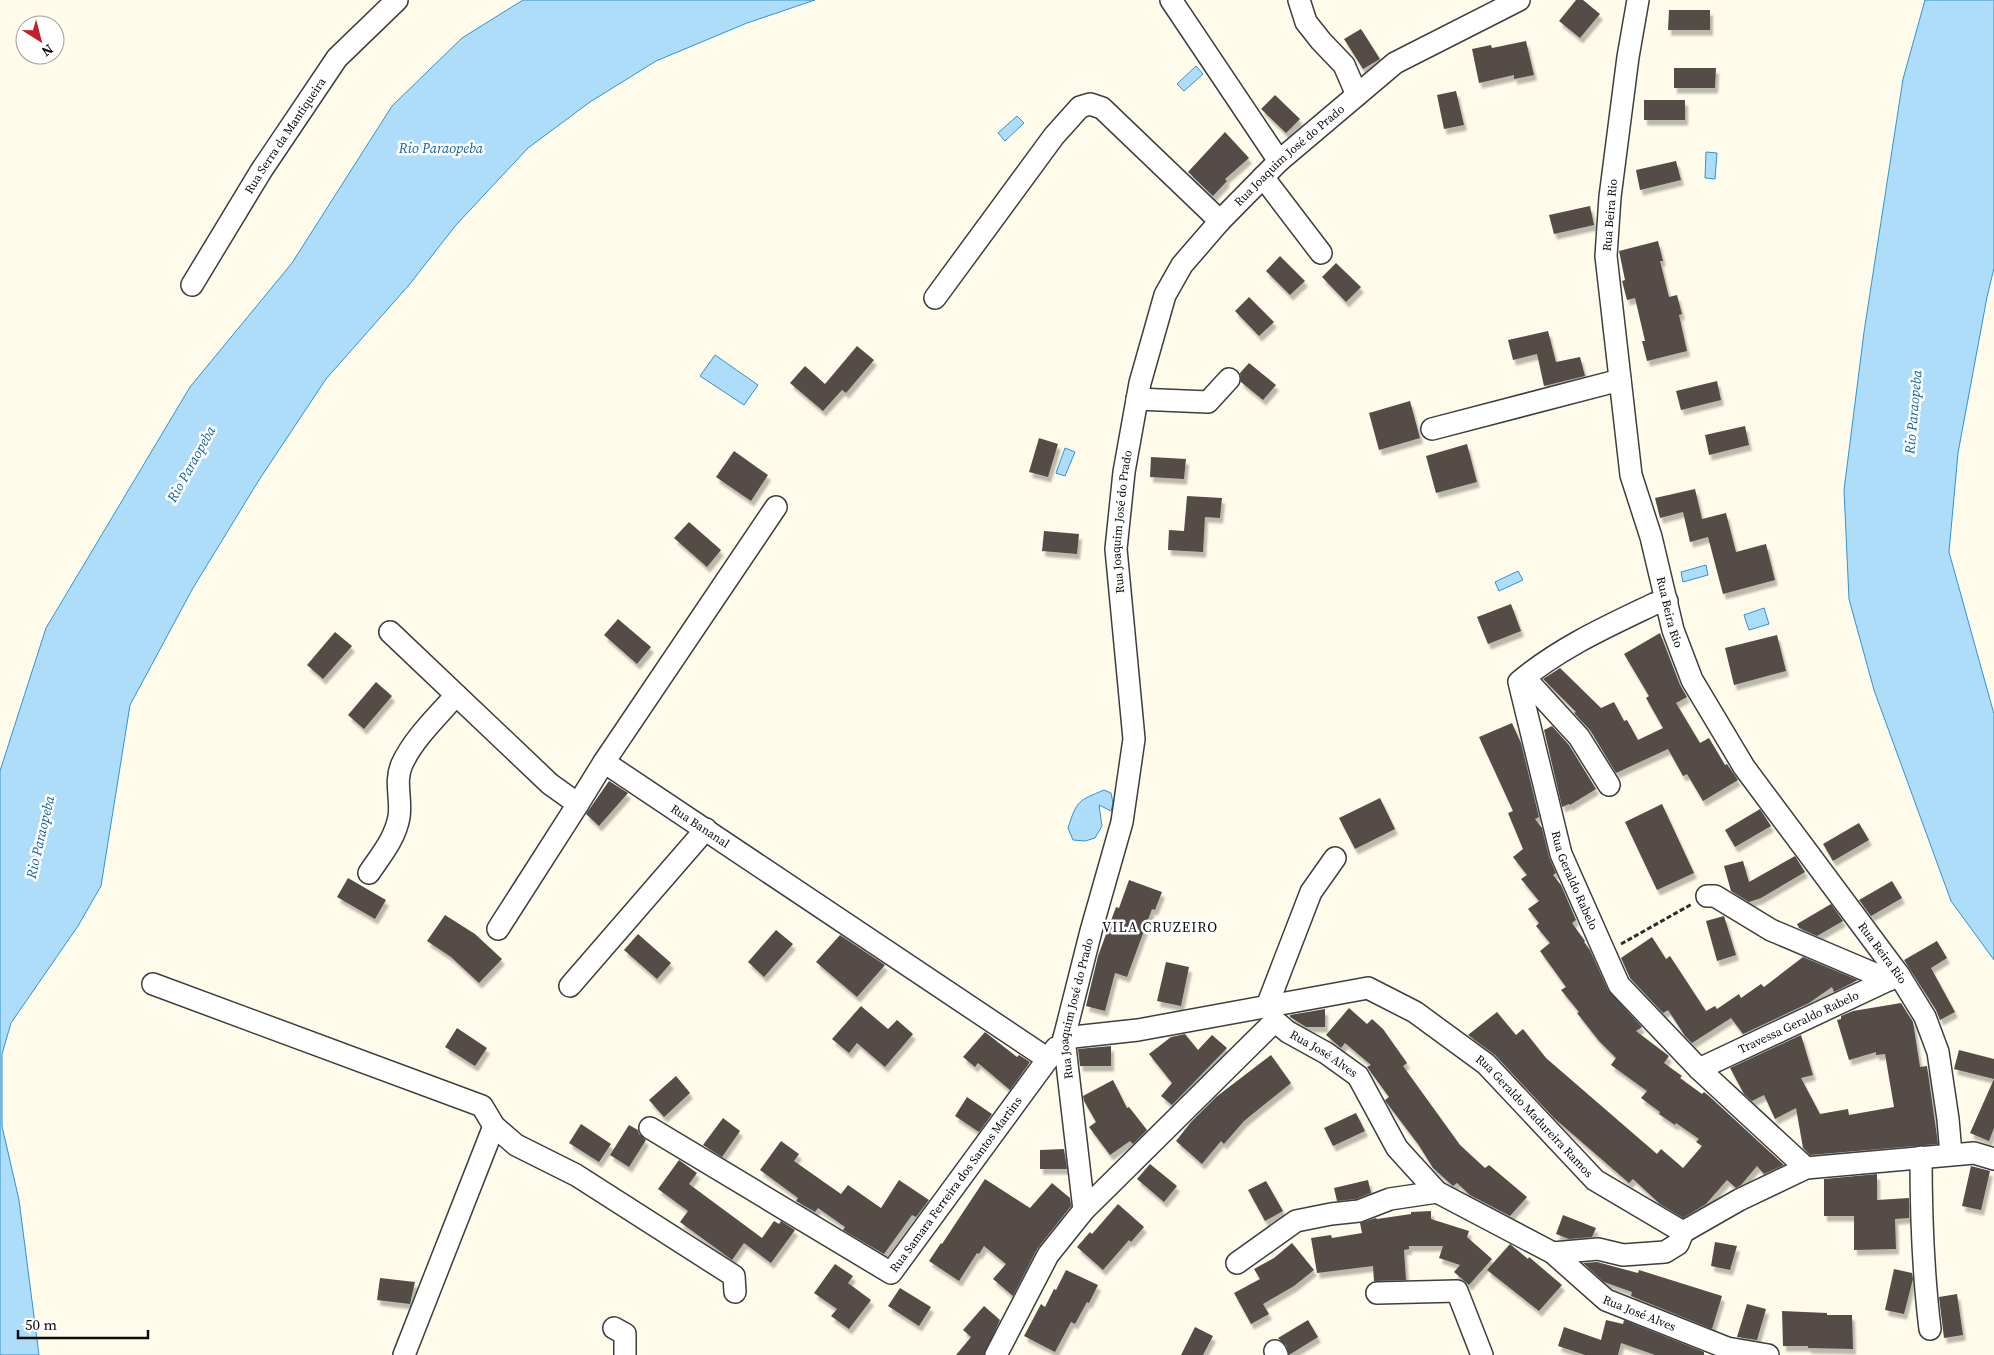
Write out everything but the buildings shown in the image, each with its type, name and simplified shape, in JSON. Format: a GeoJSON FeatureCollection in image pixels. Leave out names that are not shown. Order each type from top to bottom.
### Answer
{"type":"FeatureCollection","features":[{"type":"Feature","properties":{"kind":"street","name":"Rua Serra da Mantiqueira"},"geometry":{"type":"LineString","coordinates":[[192,285],[261,171],[337,58],[397,0]]}},
{"type":"Feature","properties":{"kind":"street"},"geometry":{"type":"LineString","coordinates":[[1171,0],[1279,161]]}},
{"type":"Feature","properties":{"kind":"street"},"geometry":{"type":"LineString","coordinates":[[1299,0],[1306,22],[1321,42],[1344,65],[1358,95]]}},
{"type":"Feature","properties":{"kind":"street","name":"Rua Joaquim José do Prado"},"geometry":{"type":"LineString","coordinates":[[1084,1210],[1064,1038],[1091,931],[1122,822],[1134,739],[1116,549],[1124,472],[1137,399],[1165,295],[1182,265],[1220,220],[1279,161],[1395,62],[1496,5],[1519,0]]}},
{"type":"Feature","properties":{"kind":"street","name":"Rua Beira Rio"},"geometry":{"type":"LineString","coordinates":[[1638,0],[1628,57],[1611,188],[1606,256],[1631,475],[1651,537],[1673,630],[1692,680],[1744,767],[1894,978],[1925,1017],[1938,1052],[1951,1154]]}},
{"type":"Feature","properties":{"kind":"street"},"geometry":{"type":"LineString","coordinates":[[935,298],[1054,136],[1080,107],[1090,104],[1102,108],[1220,220]]}},
{"type":"Feature","properties":{"kind":"street"},"geometry":{"type":"LineString","coordinates":[[1263,177],[1321,253]]}},
{"type":"Feature","properties":{"kind":"street"},"geometry":{"type":"LineString","coordinates":[[1137,399],[1208,402],[1229,379]]}},
{"type":"Feature","properties":{"kind":"street"},"geometry":{"type":"LineString","coordinates":[[1432,429],[1620,380]]}},
{"type":"Feature","properties":{"kind":"street"},"geometry":{"type":"LineString","coordinates":[[498,929],[604,762],[776,507]]}},
{"type":"Feature","properties":{"kind":"street"},"geometry":{"type":"LineString","coordinates":[[1609,785],[1579,737],[1525,678],[1539,665],[1584,639],[1654,604],[1667,601]]}},
{"type":"Feature","properties":{"kind":"street"},"geometry":{"type":"LineString","coordinates":[[390,632],[550,784],[578,804]]}},
{"type":"Feature","properties":{"kind":"street","name":"Rua Geraldo Rabelo"},"geometry":{"type":"LineString","coordinates":[[1525,678],[1519,682],[1561,854],[1619,985],[1699,1069],[1806,1168]]}},
{"type":"Feature","properties":{"kind":"street"},"geometry":{"type":"LineString","coordinates":[[368,873],[393,839],[399,815],[397,787],[401,765],[414,743],[456,695]]}},
{"type":"Feature","properties":{"kind":"street","name":"Rua Bananal"},"geometry":{"type":"LineString","coordinates":[[604,762],[1048,1060]]}},
{"type":"Feature","properties":{"kind":"street"},"geometry":{"type":"LineString","coordinates":[[570,986],[706,830]]}},
{"type":"Feature","properties":{"kind":"street"},"geometry":{"type":"LineString","coordinates":[[1275,1010],[1312,892],[1335,858]]}},
{"type":"Feature","properties":{"kind":"street"},"geometry":{"type":"LineString","coordinates":[[1707,896],[1715,896],[1771,930],[1894,978]]}},
{"type":"Feature","properties":{"kind":"street","name":"Travessa Geraldo Rabelo"},"geometry":{"type":"LineString","coordinates":[[1699,1069],[1894,978]]}},
{"type":"Feature","properties":{"kind":"street"},"geometry":{"type":"LineString","coordinates":[[153,984],[482,1106],[494,1126],[516,1145],[576,1175],[734,1276],[735,1292]]}},
{"type":"Feature","properties":{"kind":"street","name":"Rua Geraldo Madureira Ramos"},"geometry":{"type":"LineString","coordinates":[[1064,1038],[1138,1030],[1275,1010],[1368,988],[1415,1012],[1486,1064],[1595,1180],[1683,1232]]}},
{"type":"Feature","properties":{"kind":"street","name":"Rua José Alves"},"geometry":{"type":"LineString","coordinates":[[996,1355],[1048,1256],[1084,1210],[1275,1010],[1288,1032],[1326,1053],[1358,1076],[1397,1148],[1437,1192],[1553,1253],[1606,1300],[1727,1348],[1768,1355]]}},
{"type":"Feature","properties":{"kind":"street","name":"Rua Samara Ferreira dos Santos Martins"},"geometry":{"type":"LineString","coordinates":[[650,1128],[891,1273],[1064,1038]]}},
{"type":"Feature","properties":{"kind":"street"},"geometry":{"type":"LineString","coordinates":[[404,1355],[494,1126]]}},
{"type":"Feature","properties":{"kind":"street"},"geometry":{"type":"LineString","coordinates":[[1553,1253],[1598,1249],[1623,1255],[1665,1252],[1678,1244],[1683,1232],[1739,1200],[1806,1168],[1951,1154],[1974,1153],[1994,1159]]}},
{"type":"Feature","properties":{"kind":"street"},"geometry":{"type":"LineString","coordinates":[[1921,1157],[1926,1293],[1930,1329]]}},
{"type":"Feature","properties":{"kind":"street"},"geometry":{"type":"LineString","coordinates":[[1237,1263],[1296,1221],[1359,1211],[1390,1199],[1437,1192]]}},
{"type":"Feature","properties":{"kind":"street"},"geometry":{"type":"LineString","coordinates":[[1377,1293],[1457,1291],[1482,1355]]}},
{"type":"Feature","properties":{"kind":"street"},"geometry":{"type":"LineString","coordinates":[[614,1328],[625,1334],[626,1355]]}},
{"type":"Feature","properties":{"kind":"path"},"geometry":{"type":"LineString","coordinates":[[1605,953],[1707,896]]}},
{"type":"Feature","properties":{"kind":"water","name":"Rio Paraopeba"},"geometry":{"type":"Polygon","coordinates":[[[523,0],[815,0],[747,23],[656,61],[590,102],[528,148],[456,225],[409,285],[326,379],[259,480],[193,588],[130,705],[101,886],[78,926],[11,1023],[2,1054],[2,1126],[19,1200],[39,1355],[0,1355],[0,771],[46,628],[190,387],[292,263],[392,106],[462,38],[523,0]]]}},
{"type":"Feature","properties":{"kind":"water","name":"Rio Paraopeba"},"geometry":{"type":"Polygon","coordinates":[[[1925,0],[1994,0],[1994,268],[1958,453],[1949,552],[1994,714],[1994,960],[1951,901],[1874,690],[1849,599],[1844,490],[1864,332],[1903,79],[1925,0]]]}},
{"type":"Feature","properties":{"kind":"water"},"geometry":{"type":"Polygon","coordinates":[[[1196,66],[1203,74],[1184,91],[1177,84],[1196,66]]]}},
{"type":"Feature","properties":{"kind":"water"},"geometry":{"type":"Polygon","coordinates":[[[1017,116],[1024,123],[1005,141],[998,133],[1017,116]]]}},
{"type":"Feature","properties":{"kind":"water"},"geometry":{"type":"Polygon","coordinates":[[[1706,152],[1717,153],[1715,179],[1705,178],[1706,152]]]}},
{"type":"Feature","properties":{"kind":"water"},"geometry":{"type":"Polygon","coordinates":[[[715,355],[758,385],[744,405],[700,376],[715,355]]]}},
{"type":"Feature","properties":{"kind":"water"},"geometry":{"type":"Polygon","coordinates":[[[1065,448],[1075,452],[1065,476],[1056,473],[1065,448]]]}},
{"type":"Feature","properties":{"kind":"water"},"geometry":{"type":"Polygon","coordinates":[[[1706,565],[1708,575],[1683,582],[1681,572],[1706,565]]]}},
{"type":"Feature","properties":{"kind":"water"},"geometry":{"type":"Polygon","coordinates":[[[1518,571],[1523,580],[1499,591],[1495,582],[1518,571]]]}},
{"type":"Feature","properties":{"kind":"water"},"geometry":{"type":"Polygon","coordinates":[[[1764,608],[1769,624],[1749,630],[1744,615],[1764,608]]]}},
{"type":"Feature","properties":{"kind":"water"},"geometry":{"type":"Polygon","coordinates":[[[1104,790],[1111,793],[1113,803],[1111,811],[1099,805],[1102,826],[1095,838],[1085,841],[1073,840],[1068,828],[1076,807],[1084,799],[1104,790]]]}},
{"type":"Feature","properties":{"kind":"district","name":"VILA CRUZEIRO"},"geometry":{"type":"Point","coordinates":[1160,927]}}]}
